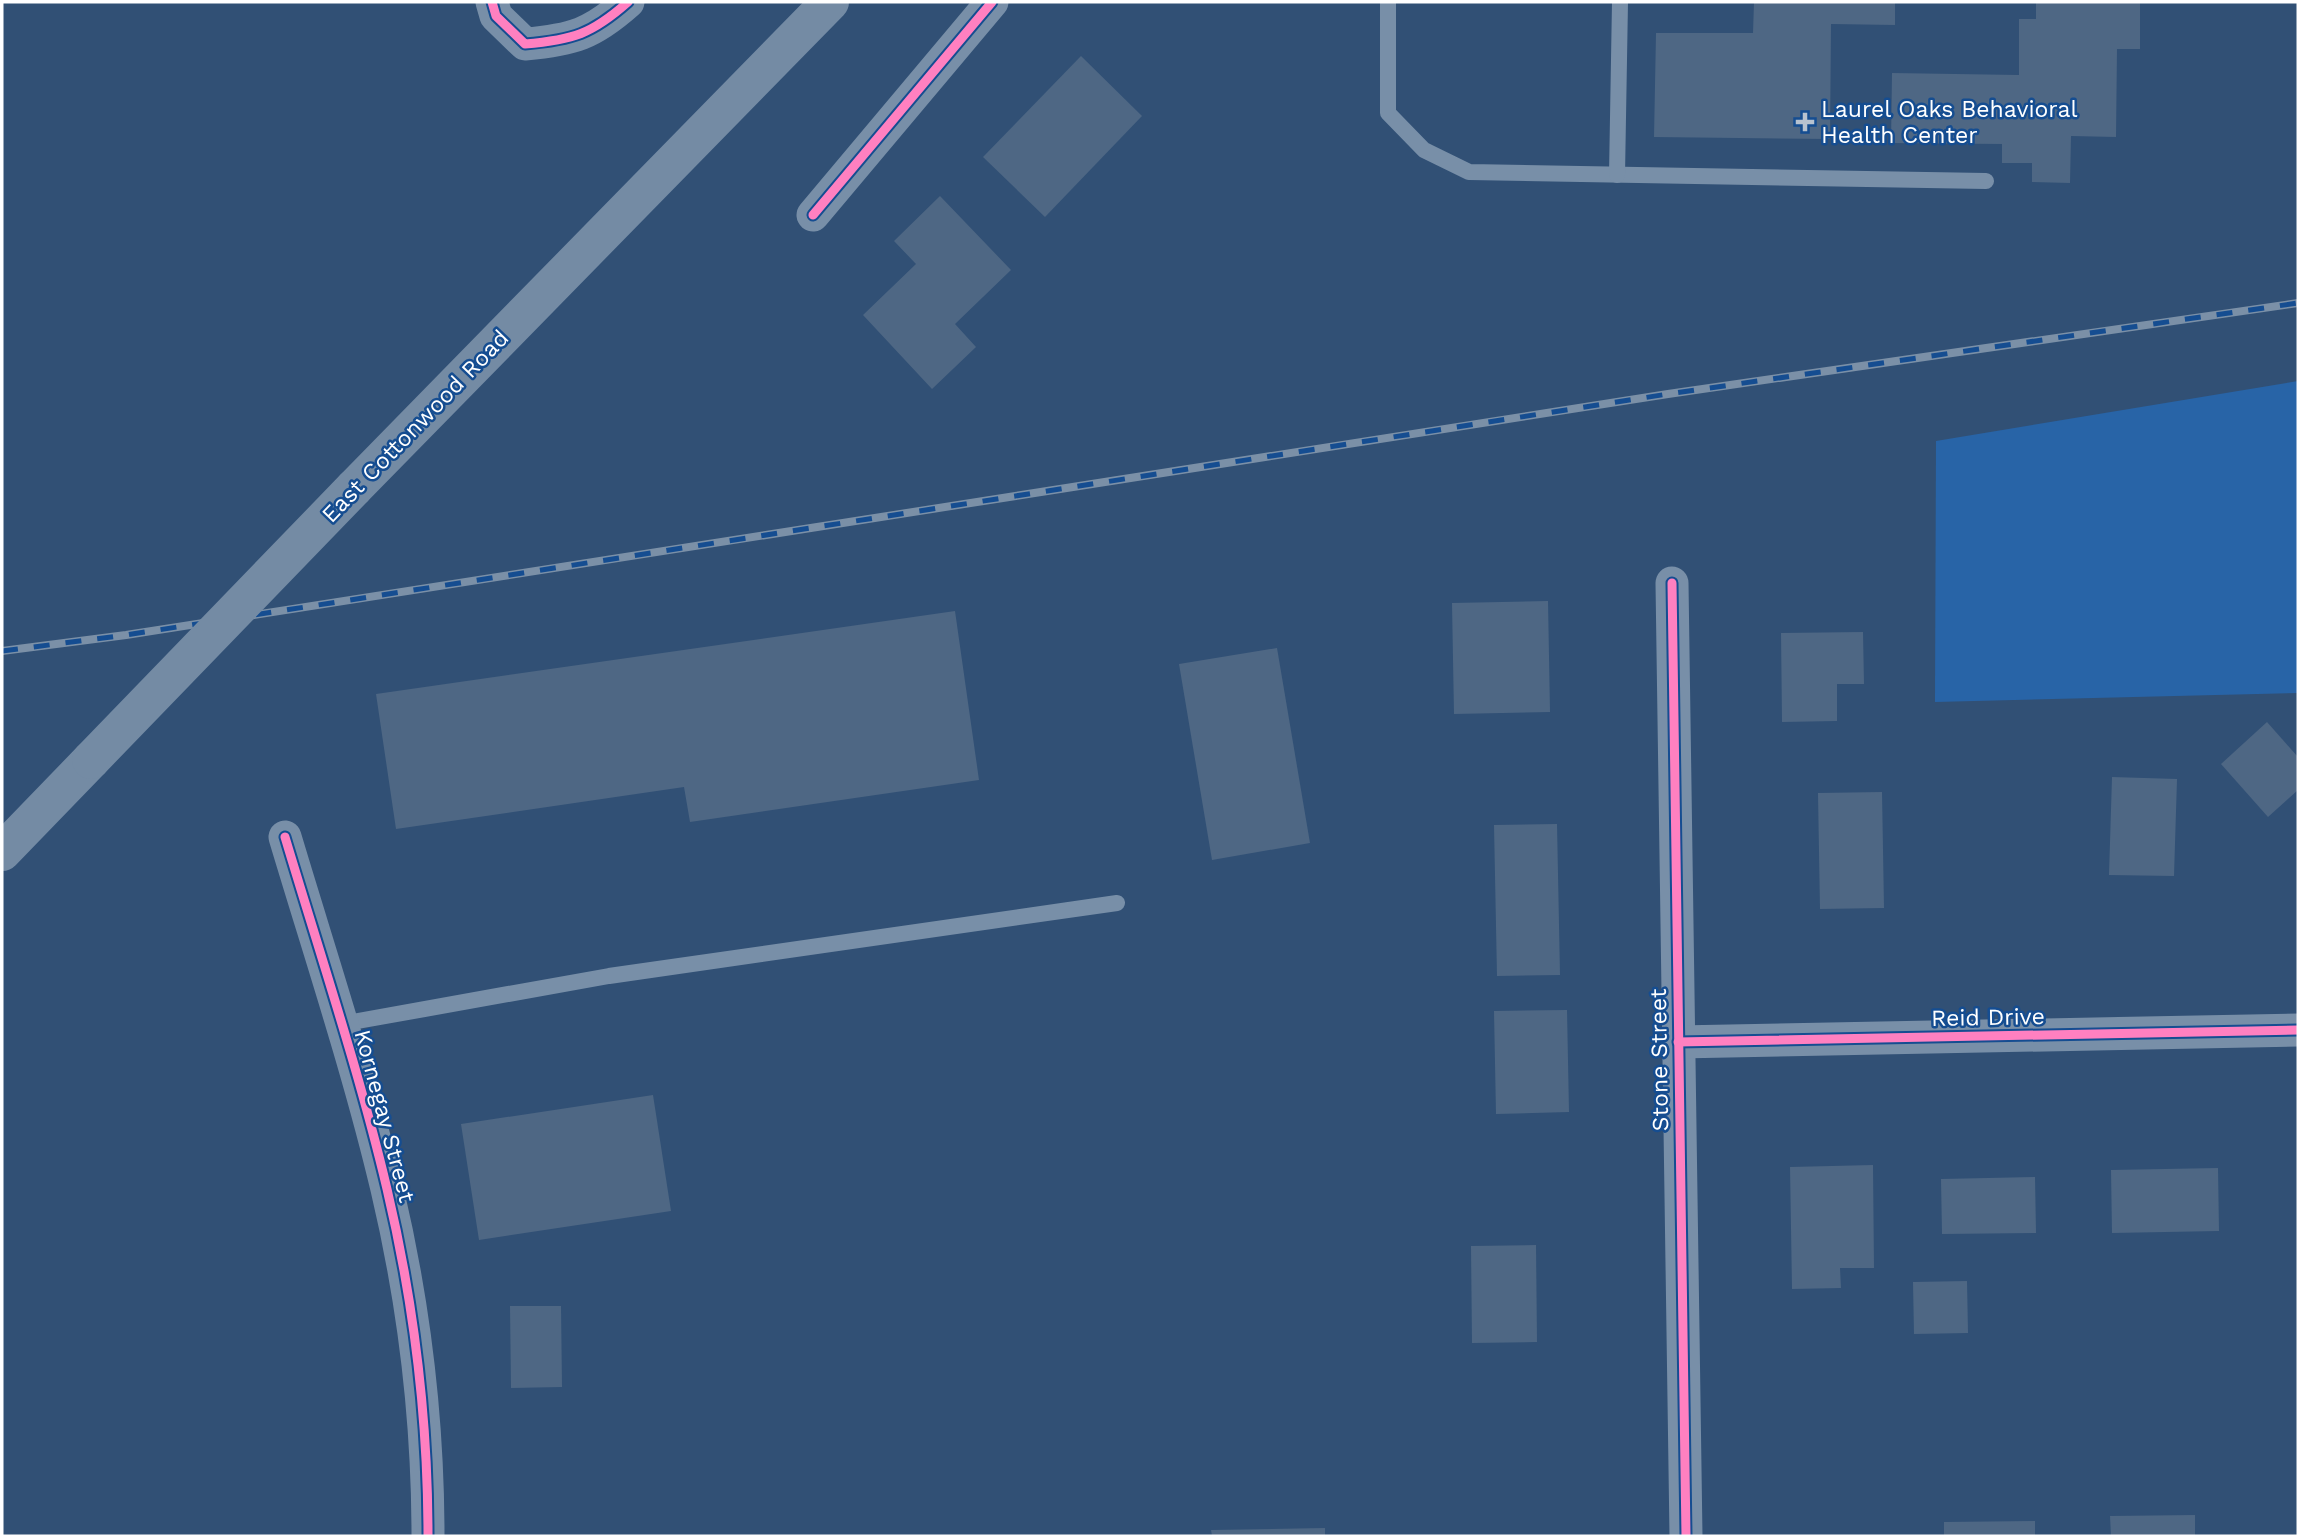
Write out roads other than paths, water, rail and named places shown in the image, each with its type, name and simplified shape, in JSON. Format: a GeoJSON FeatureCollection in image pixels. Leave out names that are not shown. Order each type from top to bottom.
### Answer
{"type":"FeatureCollection","features":[{"type":"Feature","properties":{"kind":"main road","name":"East Cottonwood Road"},"geometry":{"type":"LineString","coordinates":[[2,852],[830,2]]}},
{"type":"Feature","properties":{"kind":"street"},"geometry":{"type":"LineString","coordinates":[[492,2],[496,16],[525,44],[568,41],[610,18],[628,2]]}},
{"type":"Feature","properties":{"kind":"street"},"geometry":{"type":"LineString","coordinates":[[813,215],[992,2]]}},
{"type":"Feature","properties":{"kind":"street","name":"Stone Street"},"geometry":{"type":"LineString","coordinates":[[1672,583],[1686,1536]]}},
{"type":"Feature","properties":{"kind":"street","name":"Kornegay Street"},"geometry":{"type":"LineString","coordinates":[[285,837],[387,1190],[417,1354],[428,1459],[428,1536]]}},
{"type":"Feature","properties":{"kind":"street","name":"Reid Drive"},"geometry":{"type":"LineString","coordinates":[[1678,1042],[2298,1030]]}},
{"type":"Feature","properties":{"kind":"lane"},"geometry":{"type":"LineString","coordinates":[[1388,2],[1388,113],[1424,150],[1469,173],[1986,181]]}},
{"type":"Feature","properties":{"kind":"lane"},"geometry":{"type":"LineString","coordinates":[[1616,175],[1620,2]]}},
{"type":"Feature","properties":{"kind":"lane"},"geometry":{"type":"LineString","coordinates":[[341,1024],[609,976],[1117,903]]}},
{"type":"Feature","properties":{"kind":"railway"},"geometry":{"type":"LineString","coordinates":[[2,651],[126,635],[1668,394],[2298,303]]}},
{"type":"Feature","properties":{"kind":"place","name":"Laurel Oaks Behavioral Health Center"},"geometry":{"type":"Point","coordinates":[1805,122]}}]}
